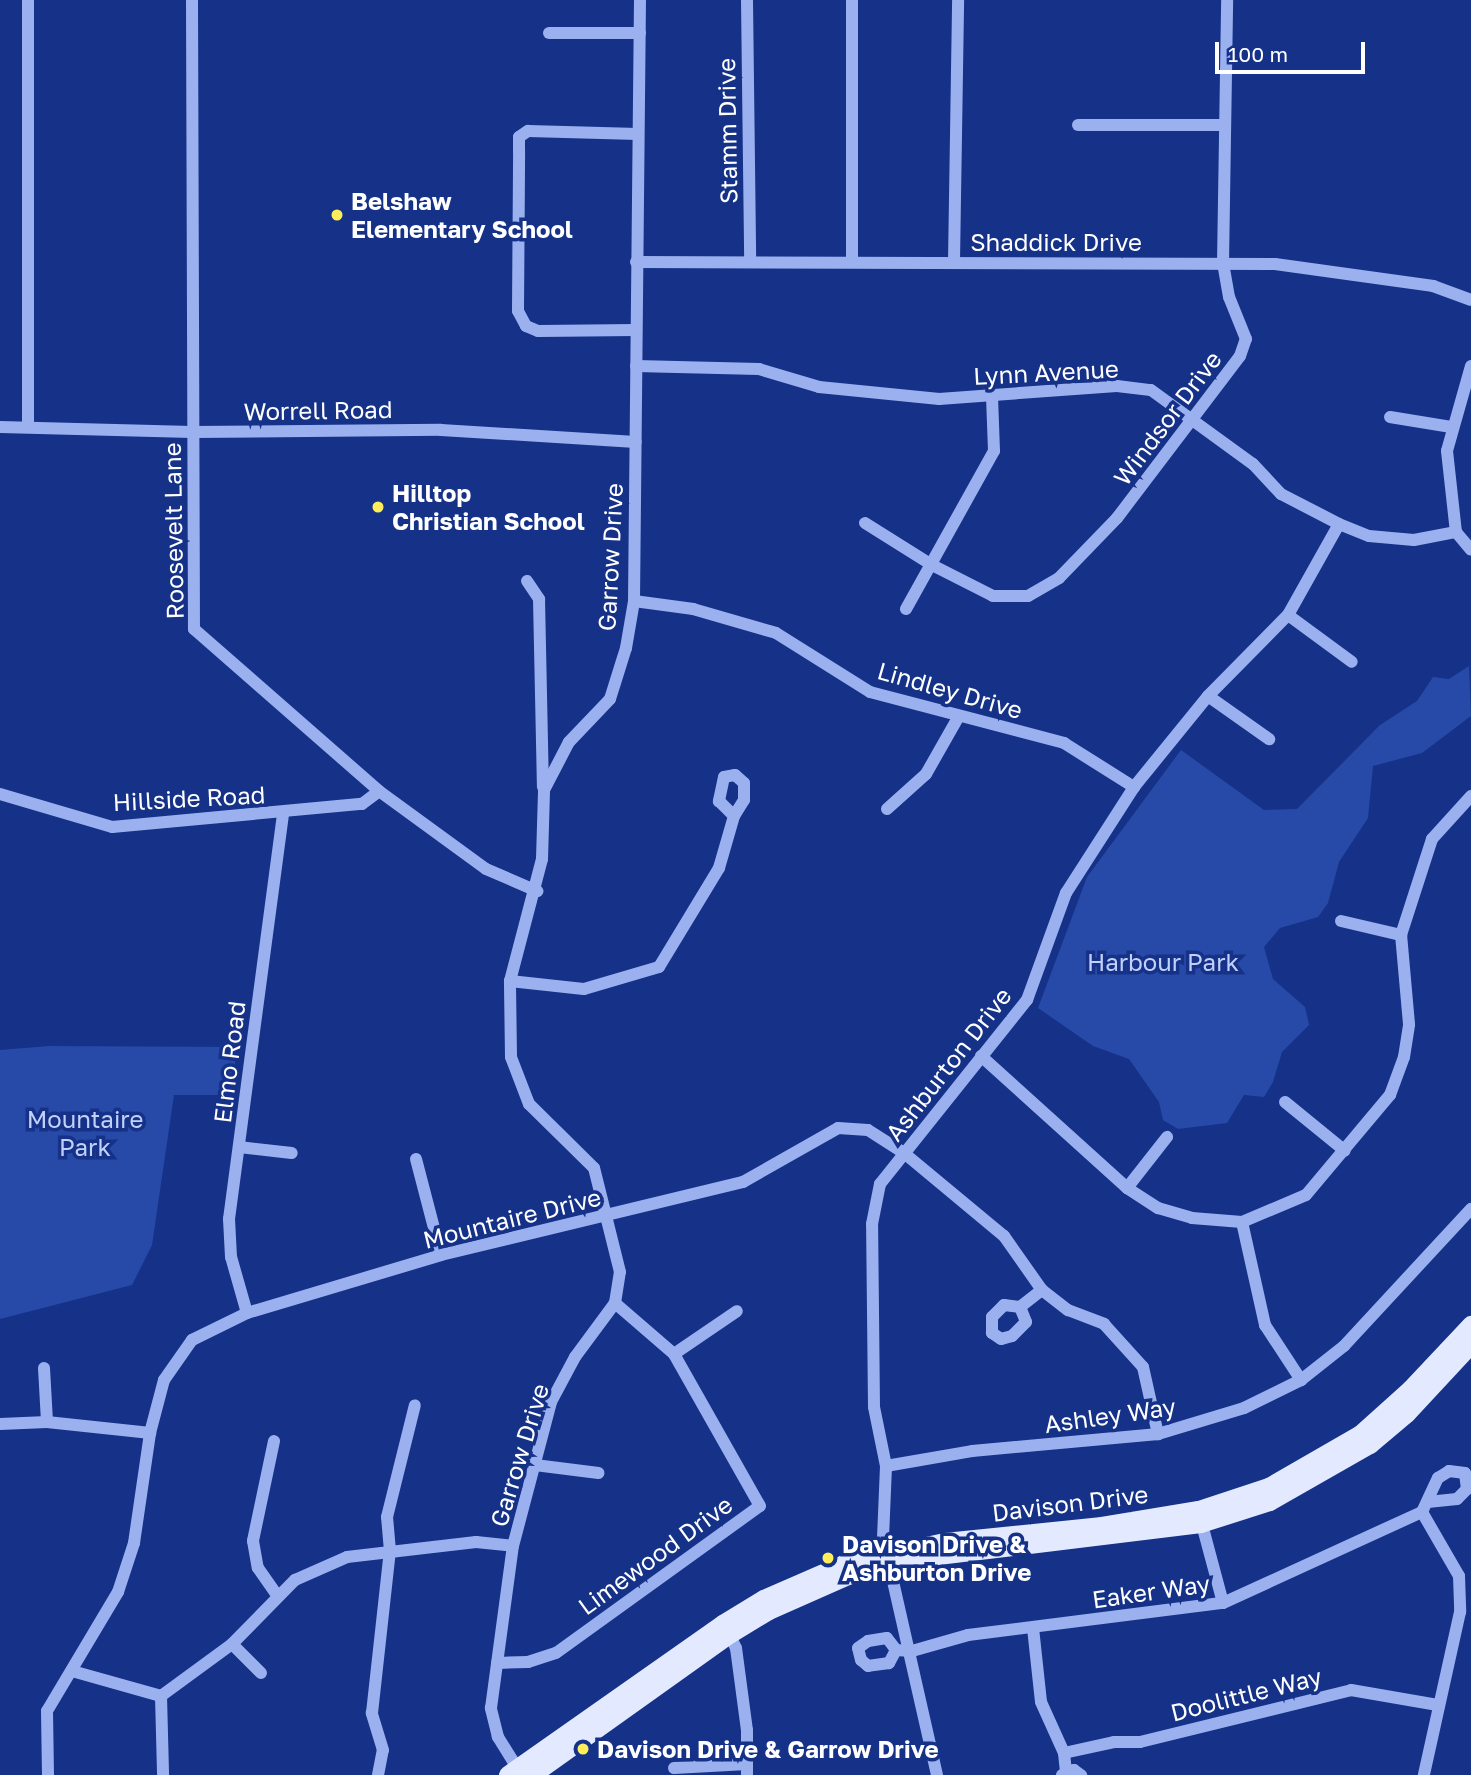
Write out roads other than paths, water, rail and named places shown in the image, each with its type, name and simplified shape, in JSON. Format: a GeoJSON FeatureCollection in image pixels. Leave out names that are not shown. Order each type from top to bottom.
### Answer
{"type":"FeatureCollection","features":[{"type":"Feature","properties":{"kind":"main road","name":"Davison Drive"},"geometry":{"type":"LineString","coordinates":[[520,1773],[727,1629],[812,1590],[890,1559],[1200,1517],[1270,1502],[1339,1466],[1407,1414],[1470,1332]]}},
{"type":"Feature","properties":{"kind":"street"},"geometry":{"type":"LineString","coordinates":[[28,0],[28,427]]}},
{"type":"Feature","properties":{"kind":"street","name":"Roosevelt Lane"},"geometry":{"type":"LineString","coordinates":[[192,0],[194,629],[379,791],[486,870],[537,891]]}},
{"type":"Feature","properties":{"kind":"street","name":"Garrow Drive"},"geometry":{"type":"LineString","coordinates":[[520,1773],[498,1738],[491,1707],[513,1546],[551,1402],[575,1357],[615,1303],[620,1272],[594,1168],[529,1104],[511,1057],[510,981],[537,891],[542,859],[544,790],[569,742],[610,699],[626,648],[634,601],[640,0]]}},
{"type":"Feature","properties":{"kind":"street","name":"Stamm Drive"},"geometry":{"type":"LineString","coordinates":[[747,0],[750,262]]}},
{"type":"Feature","properties":{"kind":"street"},"geometry":{"type":"LineString","coordinates":[[852,0],[852,261]]}},
{"type":"Feature","properties":{"kind":"street"},"geometry":{"type":"LineString","coordinates":[[954,262],[958,0]]}},
{"type":"Feature","properties":{"kind":"street","name":"Windsor Drive"},"geometry":{"type":"LineString","coordinates":[[865,523],[932,565],[993,596],[1028,596],[1059,578],[1117,517],[1240,356],[1246,339],[1229,297],[1223,264],[1223,125],[1227,0]]}},
{"type":"Feature","properties":{"kind":"street"},"geometry":{"type":"LineString","coordinates":[[549,33],[639,33]]}},
{"type":"Feature","properties":{"kind":"street"},"geometry":{"type":"LineString","coordinates":[[1078,125],[1223,125]]}},
{"type":"Feature","properties":{"kind":"street"},"geometry":{"type":"LineString","coordinates":[[636,330],[538,331],[526,326],[518,312],[519,137],[528,131],[638,134]]}},
{"type":"Feature","properties":{"kind":"street","name":"Shaddick Drive"},"geometry":{"type":"LineString","coordinates":[[636,262],[1275,264],[1433,286],[1471,300]]}},
{"type":"Feature","properties":{"kind":"street","name":"Lynn Avenue"},"geometry":{"type":"LineString","coordinates":[[636,366],[759,369],[819,387],[939,399],[1152,390],[1194,417],[1253,464],[1281,494],[1339,524],[1369,536],[1414,540],[1456,532]]}},
{"type":"Feature","properties":{"kind":"street"},"geometry":{"type":"LineString","coordinates":[[1471,366],[1451,427],[1449,495],[1456,532],[1471,550]]}},
{"type":"Feature","properties":{"kind":"street"},"geometry":{"type":"LineString","coordinates":[[906,609],[994,451],[992,396]]}},
{"type":"Feature","properties":{"kind":"street"},"geometry":{"type":"LineString","coordinates":[[1390,417],[1451,427]]}},
{"type":"Feature","properties":{"kind":"street","name":"Worrell Road"},"geometry":{"type":"LineString","coordinates":[[0,427],[192,432],[441,430],[636,442]]}},
{"type":"Feature","properties":{"kind":"street","name":"Ashburton Drive"},"geometry":{"type":"LineString","coordinates":[[937,1775],[912,1650],[883,1538],[886,1466],[874,1407],[872,1224],[880,1184],[1027,1000],[1066,893],[1134,787],[1208,696],[1288,615],[1339,524]]}},
{"type":"Feature","properties":{"kind":"street"},"geometry":{"type":"LineString","coordinates":[[527,581],[539,599],[544,790]]}},
{"type":"Feature","properties":{"kind":"street","name":"Lindley Drive"},"geometry":{"type":"LineString","coordinates":[[634,601],[693,608],[776,634],[870,692],[1064,743],[1134,787]]}},
{"type":"Feature","properties":{"kind":"street"},"geometry":{"type":"LineString","coordinates":[[1288,615],[1352,662]]}},
{"type":"Feature","properties":{"kind":"street"},"geometry":{"type":"LineString","coordinates":[[1208,696],[1269,738]]}},
{"type":"Feature","properties":{"kind":"street"},"geometry":{"type":"LineString","coordinates":[[887,809],[926,774],[958,716]]}},
{"type":"Feature","properties":{"kind":"street","name":"Hillside Road"},"geometry":{"type":"LineString","coordinates":[[0,794],[112,827],[283,814],[362,804],[379,791]]}},
{"type":"Feature","properties":{"kind":"street"},"geometry":{"type":"LineString","coordinates":[[981,1055],[1128,1188],[1158,1208],[1192,1218],[1242,1222],[1306,1195],[1390,1096],[1404,1057],[1409,1024],[1401,935],[1432,839],[1471,796]]}},
{"type":"Feature","properties":{"kind":"street","name":"Elmo Road"},"geometry":{"type":"LineString","coordinates":[[247,1313],[231,1257],[229,1219],[283,814]]}},
{"type":"Feature","properties":{"kind":"street"},"geometry":{"type":"LineString","coordinates":[[510,981],[583,989],[659,967],[719,868],[734,816]]}},
{"type":"Feature","properties":{"kind":"street"},"geometry":{"type":"LineString","coordinates":[[1341,921],[1401,935]]}},
{"type":"Feature","properties":{"kind":"street"},"geometry":{"type":"LineString","coordinates":[[1285,1102],[1345,1151]]}},
{"type":"Feature","properties":{"kind":"street","name":"Mountaire Drive"},"geometry":{"type":"LineString","coordinates":[[48,1775],[47,1711],[118,1592],[134,1543],[150,1433],[164,1380],[192,1340],[247,1313],[441,1255],[608,1217],[743,1182],[838,1128],[868,1130],[904,1153],[1004,1237],[1042,1290],[1068,1310],[1104,1324],[1143,1367],[1158,1434]]}},
{"type":"Feature","properties":{"kind":"street"},"geometry":{"type":"LineString","coordinates":[[1128,1188],[1167,1137]]}},
{"type":"Feature","properties":{"kind":"street"},"geometry":{"type":"LineString","coordinates":[[239,1147],[292,1153]]}},
{"type":"Feature","properties":{"kind":"street"},"geometry":{"type":"LineString","coordinates":[[415,1159],[441,1255]]}},
{"type":"Feature","properties":{"kind":"street","name":"Ashley Way"},"geometry":{"type":"LineString","coordinates":[[886,1466],[972,1451],[1158,1434],[1244,1408],[1301,1380],[1388,1302],[1471,1209]]}},
{"type":"Feature","properties":{"kind":"street"},"geometry":{"type":"LineString","coordinates":[[1242,1222],[1265,1325],[1301,1380]]}},
{"type":"Feature","properties":{"kind":"street"},"geometry":{"type":"LineString","coordinates":[[1020,1307],[1042,1290]]}},
{"type":"Feature","properties":{"kind":"street","name":"Limewood Drive"},"geometry":{"type":"LineString","coordinates":[[497,1663],[528,1662],[556,1653],[760,1506],[674,1354],[615,1303]]}},
{"type":"Feature","properties":{"kind":"street"},"geometry":{"type":"LineString","coordinates":[[674,1354],[737,1311]]}},
{"type":"Feature","properties":{"kind":"street"},"geometry":{"type":"LineString","coordinates":[[44,1368],[47,1422]]}},
{"type":"Feature","properties":{"kind":"street"},"geometry":{"type":"LineString","coordinates":[[378,1775],[383,1749],[372,1713],[390,1551],[387,1517],[415,1405]]}},
{"type":"Feature","properties":{"kind":"street"},"geometry":{"type":"LineString","coordinates":[[0,1424],[47,1422],[150,1433]]}},
{"type":"Feature","properties":{"kind":"street"},"geometry":{"type":"LineString","coordinates":[[274,1441],[253,1541],[258,1568],[277,1595]]}},
{"type":"Feature","properties":{"kind":"street"},"geometry":{"type":"LineString","coordinates":[[535,1465],[598,1473]]}},
{"type":"Feature","properties":{"kind":"street","name":"Eaker Way"},"geometry":{"type":"LineString","coordinates":[[897,1650],[912,1650],[968,1635],[1223,1603],[1426,1507],[1459,1576],[1460,1612],[1438,1705]]}},
{"type":"Feature","properties":{"kind":"street"},"geometry":{"type":"LineString","coordinates":[[1200,1517],[1223,1603]]}},
{"type":"Feature","properties":{"kind":"street"},"geometry":{"type":"LineString","coordinates":[[161,1696],[232,1644],[277,1595],[295,1580],[346,1557],[476,1542],[513,1546]]}},
{"type":"Feature","properties":{"kind":"street"},"geometry":{"type":"LineString","coordinates":[[1034,1628],[1041,1702],[1063,1753],[1064,1773],[1081,1775]]}},
{"type":"Feature","properties":{"kind":"street"},"geometry":{"type":"LineString","coordinates":[[674,1768],[747,1769],[747,1730],[727,1629]]}},
{"type":"Feature","properties":{"kind":"street"},"geometry":{"type":"LineString","coordinates":[[232,1644],[261,1673]]}},
{"type":"Feature","properties":{"kind":"street"},"geometry":{"type":"LineString","coordinates":[[72,1671],[161,1696]]}},
{"type":"Feature","properties":{"kind":"street","name":"Doolittle Way"},"geometry":{"type":"LineString","coordinates":[[1063,1753],[1114,1742],[1140,1742],[1350,1690],[1438,1705]]}},
{"type":"Feature","properties":{"kind":"street"},"geometry":{"type":"LineString","coordinates":[[161,1696],[163,1775]]}},
{"type":"Feature","properties":{"kind":"street"},"geometry":{"type":"LineString","coordinates":[[1424,1775],[1438,1705]]}},
{"type":"Feature","properties":{"kind":"place","name":"Belshaw Elementary School"},"geometry":{"type":"Point","coordinates":[337,215]}},
{"type":"Feature","properties":{"kind":"place","name":"Hilltop Christian School"},"geometry":{"type":"Point","coordinates":[378,507]}},
{"type":"Feature","properties":{"kind":"place","name":"Davison Drive & Ashburton Drive"},"geometry":{"type":"Point","coordinates":[828,1558]}},
{"type":"Feature","properties":{"kind":"place","name":"Davison Drive & Garrow Drive"},"geometry":{"type":"Point","coordinates":[583,1749]}},
{"type":"Feature","properties":{"kind":"park label","name":"Harbour Park"},"geometry":{"type":"Point","coordinates":[1163,962]}},
{"type":"Feature","properties":{"kind":"park label","name":"Mountaire Park"},"geometry":{"type":"Point","coordinates":[85,1133]}}]}
